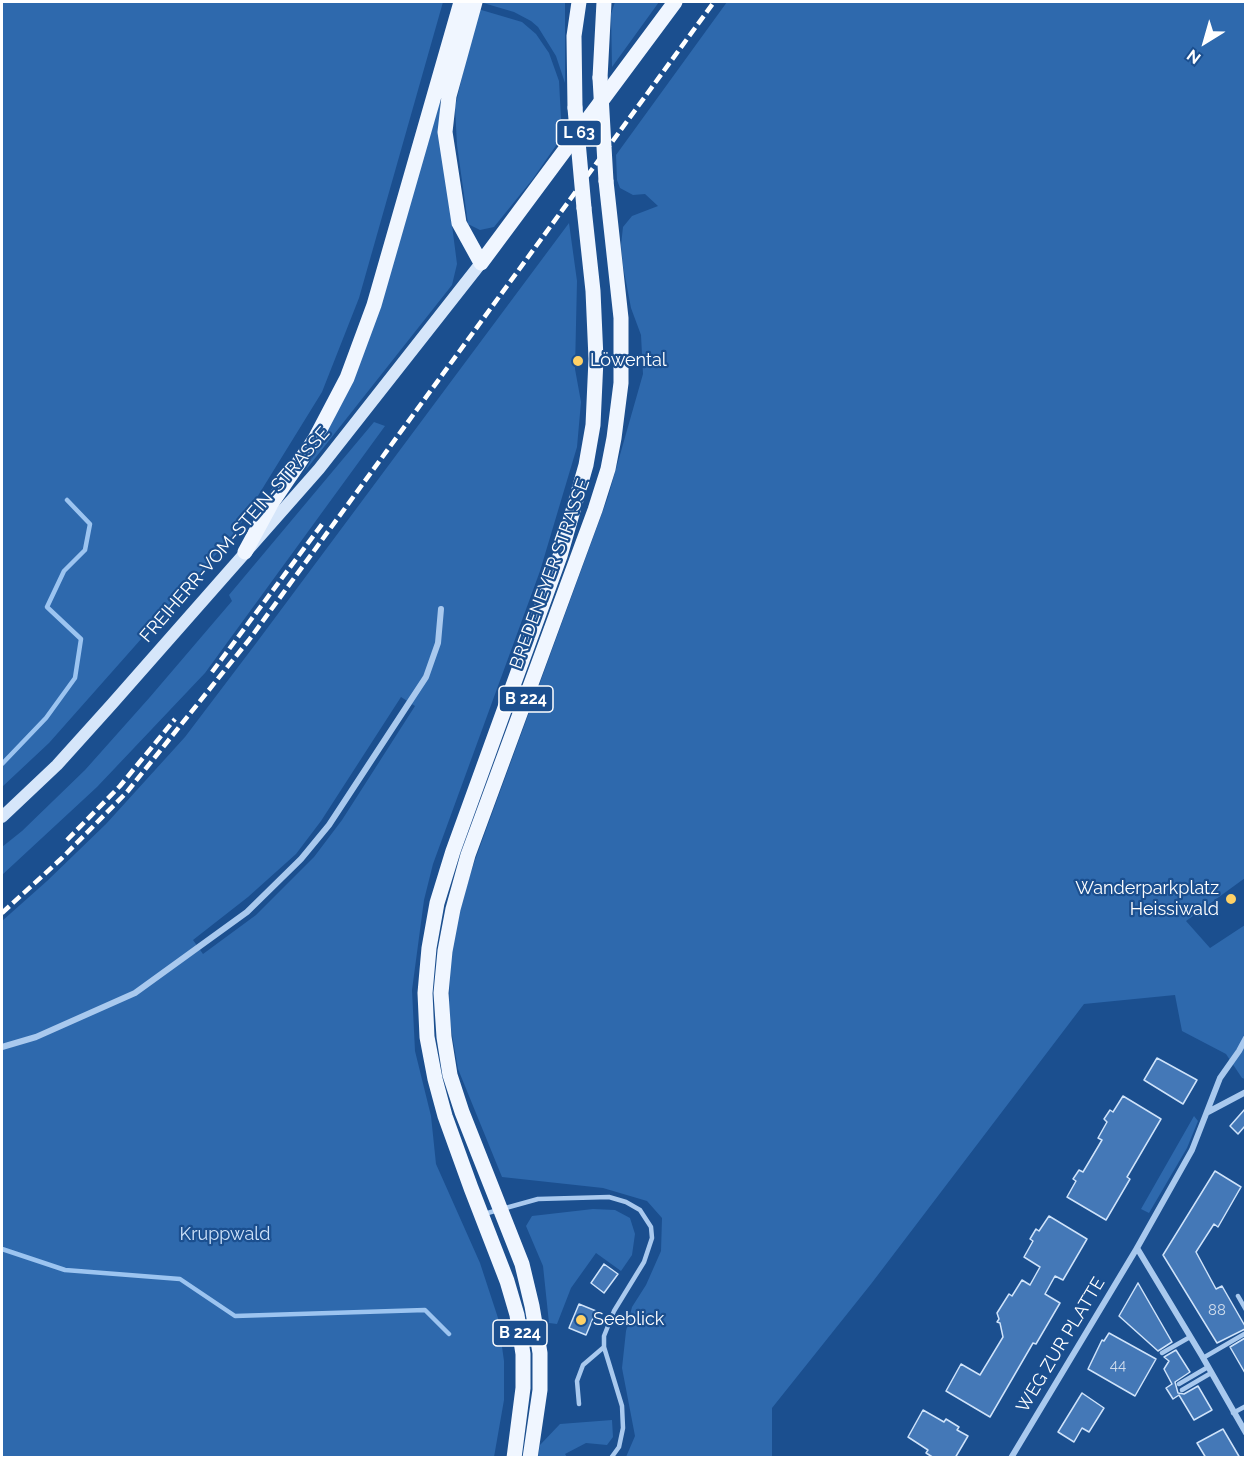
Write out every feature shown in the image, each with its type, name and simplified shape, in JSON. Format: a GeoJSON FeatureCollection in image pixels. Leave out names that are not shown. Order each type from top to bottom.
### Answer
{"type":"FeatureCollection","features":[{"type":"Feature","properties":{"kind":"main road"},"geometry":{"type":"LineString","coordinates":[[245,552],[271,504],[315,440],[346,378],[374,305],[461,2]]}},
{"type":"Feature","properties":{"kind":"main road"},"geometry":{"type":"LineString","coordinates":[[475,2],[449,96],[445,132],[459,223],[481,263]]}},
{"type":"Feature","properties":{"kind":"main road","name":"BREDENEYER STRASSE"},"geometry":{"type":"LineString","coordinates":[[514,1458],[522,1400],[523,1354],[517,1315],[507,1281],[445,1116],[427,1037],[425,993],[429,948],[437,903],[453,851],[560,556],[586,465],[593,425],[596,359],[593,291],[575,108],[574,36],[579,2]]}},
{"type":"Feature","properties":{"kind":"main road","name":"BREDENEYER STRASSE"},"geometry":{"type":"LineString","coordinates":[[530,1458],[540,1390],[540,1353],[532,1306],[522,1264],[462,1112],[450,1075],[444,1037],[441,993],[445,951],[453,909],[468,855],[591,521],[608,469],[618,416],[621,383],[621,318],[606,181],[600,78],[604,2]]}},
{"type":"Feature","properties":{"kind":"main road","name":"L 63"},"geometry":{"type":"LineString","coordinates":[[481,263],[675,2]]}},
{"type":"Feature","properties":{"kind":"main road","name":"FREIHERR-VOM-STEIN-STRASSE"},"geometry":{"type":"LineString","coordinates":[[2,817],[57,765],[319,469],[481,263]]}},
{"type":"Feature","properties":{"kind":"street"},"geometry":{"type":"LineString","coordinates":[[2,1047],[36,1037],[135,993],[247,912],[301,859],[329,825],[426,676],[438,644],[441,609]]}},
{"type":"Feature","properties":{"kind":"street","name":"WEG ZUR PLATTE"},"geometry":{"type":"LineString","coordinates":[[1011,1458],[1137,1248],[1192,1150],[1220,1078],[1239,1051],[1245,1038]]}},
{"type":"Feature","properties":{"kind":"street"},"geometry":{"type":"LineString","coordinates":[[1208,1112],[1245,1092]]}},
{"type":"Feature","properties":{"kind":"street"},"geometry":{"type":"LineString","coordinates":[[1137,1248],[1245,1433]]}},
{"type":"Feature","properties":{"kind":"lane"},"geometry":{"type":"LineString","coordinates":[[481,1215],[538,1199],[609,1197],[626,1202],[640,1210],[651,1227],[652,1238],[644,1262],[614,1311],[604,1336],[604,1347],[622,1406],[623,1428],[619,1447],[611,1458]]}},
{"type":"Feature","properties":{"kind":"lane"},"geometry":{"type":"LineString","coordinates":[[1238,1296],[1245,1310]]}},
{"type":"Feature","properties":{"kind":"lane"},"geometry":{"type":"LineString","coordinates":[[1203,1358],[1245,1333]]}},
{"type":"Feature","properties":{"kind":"lane"},"geometry":{"type":"LineString","coordinates":[[1162,1353],[1190,1337]]}},
{"type":"Feature","properties":{"kind":"lane"},"geometry":{"type":"LineString","coordinates":[[579,1404],[577,1380],[583,1365],[604,1347]]}},
{"type":"Feature","properties":{"kind":"lane"},"geometry":{"type":"LineString","coordinates":[[1181,1387],[1210,1370]]}},
{"type":"Feature","properties":{"kind":"lane"},"geometry":{"type":"LineString","coordinates":[[1233,1413],[1245,1406]]}},
{"type":"Feature","properties":{"kind":"green space"},"geometry":{"type":"Polygon","coordinates":[[[2,2],[443,2],[359,298],[322,392],[235,533],[49,743],[2,787],[2,2]]]}},
{"type":"Feature","properties":{"kind":"green space"},"geometry":{"type":"Polygon","coordinates":[[[480,2],[565,2],[565,83],[556,56],[538,27],[514,12],[480,2]]]}},
{"type":"Feature","properties":{"kind":"green space"},"geometry":{"type":"Polygon","coordinates":[[[615,2],[659,2],[612,67],[611,14],[615,2]]]}},
{"type":"Feature","properties":{"kind":"green space"},"geometry":{"type":"Polygon","coordinates":[[[727,2],[1245,2],[1245,878],[1186,921],[1210,948],[1245,925],[1245,1079],[1226,1054],[1182,1031],[1175,995],[1084,1004],[871,1284],[772,1408],[772,1457],[626,1457],[635,1436],[622,1368],[626,1331],[632,1307],[646,1285],[661,1251],[662,1218],[647,1201],[603,1188],[502,1177],[458,1069],[449,1017],[450,952],[459,910],[475,860],[608,497],[643,374],[641,335],[631,308],[621,245],[623,227],[632,216],[658,206],[645,194],[633,195],[620,188],[617,180],[616,155],[727,2]]]}},
{"type":"Feature","properties":{"kind":"green space"},"geometry":{"type":"Polygon","coordinates":[[[478,9],[522,22],[536,34],[549,53],[559,81],[562,137],[532,180],[494,227],[480,230],[468,224],[457,145],[455,107],[478,9]]]}},
{"type":"Feature","properties":{"kind":"green space"},"geometry":{"type":"Polygon","coordinates":[[[440,99],[440,132],[457,264],[452,285],[305,471],[350,387],[440,99]]]}},
{"type":"Feature","properties":{"kind":"green space","name":"Kruppwald"},"geometry":{"type":"Polygon","coordinates":[[[569,223],[577,281],[575,369],[581,402],[577,447],[540,571],[433,864],[424,900],[412,990],[415,1051],[431,1116],[436,1164],[480,1263],[498,1318],[504,1361],[504,1400],[494,1457],[2,1457],[2,921],[106,824],[185,737],[569,223]],[[401,697],[321,821],[296,854],[248,897],[193,940],[203,954],[256,915],[314,857],[342,820],[415,706],[401,697]]]}},
{"type":"Feature","properties":{"kind":"green space"},"geometry":{"type":"Polygon","coordinates":[[[374,422],[385,426],[205,673],[97,787],[2,875],[2,847],[22,831],[85,770],[150,697],[232,601],[229,595],[374,422]]]}},
{"type":"Feature","properties":{"kind":"green space"},"geometry":{"type":"Polygon","coordinates":[[[1194,1116],[1198,1121],[1187,1148],[1149,1213],[1141,1209],[1194,1116]]]}},
{"type":"Feature","properties":{"kind":"green space"},"geometry":{"type":"Polygon","coordinates":[[[593,1209],[615,1210],[630,1218],[635,1234],[632,1255],[621,1271],[596,1253],[571,1288],[557,1324],[549,1323],[543,1266],[526,1226],[532,1216],[593,1209]]]}},
{"type":"Feature","properties":{"kind":"green space"},"geometry":{"type":"Polygon","coordinates":[[[612,1420],[613,1437],[607,1445],[586,1443],[565,1454],[567,1457],[538,1457],[540,1445],[560,1424],[612,1420]]]}},
{"type":"Feature","properties":{"kind":"building"},"geometry":{"type":"Polygon","coordinates":[[[1157,1058],[1197,1080],[1183,1104],[1144,1080],[1157,1058]]]}},
{"type":"Feature","properties":{"kind":"building"},"geometry":{"type":"Polygon","coordinates":[[[1123,1096],[1161,1119],[1127,1177],[1130,1179],[1106,1220],[1067,1197],[1076,1181],[1073,1179],[1079,1170],[1083,1172],[1102,1140],[1098,1138],[1107,1122],[1104,1119],[1110,1110],[1113,1112],[1123,1096]]]}},
{"type":"Feature","properties":{"kind":"building"},"geometry":{"type":"Polygon","coordinates":[[[1245,1109],[1245,1126],[1238,1134],[1230,1126],[1245,1109]]]}},
{"type":"Feature","properties":{"kind":"building"},"geometry":{"type":"Polygon","coordinates":[[[1215,1171],[1241,1187],[1218,1227],[1214,1224],[1196,1252],[1216,1289],[1222,1286],[1245,1326],[1245,1329],[1217,1343],[1163,1255],[1215,1171]]]}},
{"type":"Feature","properties":{"kind":"building"},"geometry":{"type":"Polygon","coordinates":[[[1049,1216],[1087,1239],[1063,1280],[1055,1276],[1045,1294],[1060,1303],[1036,1344],[1033,1343],[990,1417],[946,1391],[961,1364],[980,1375],[1003,1337],[1000,1323],[997,1322],[999,1319],[997,1313],[1009,1294],[1012,1296],[1022,1280],[1030,1285],[1040,1267],[1024,1257],[1033,1241],[1030,1239],[1036,1229],[1039,1231],[1049,1216]]]}},
{"type":"Feature","properties":{"kind":"building"},"geometry":{"type":"Polygon","coordinates":[[[604,1264],[618,1274],[604,1293],[591,1283],[604,1264]]]}},
{"type":"Feature","properties":{"kind":"building"},"geometry":{"type":"Polygon","coordinates":[[[1138,1283],[1172,1342],[1158,1351],[1119,1316],[1138,1283]]]}},
{"type":"Feature","properties":{"kind":"building"},"geometry":{"type":"Polygon","coordinates":[[[579,1304],[596,1311],[586,1335],[569,1328],[579,1304]]]}},
{"type":"Feature","properties":{"kind":"building"},"geometry":{"type":"Polygon","coordinates":[[[1109,1333],[1156,1359],[1135,1396],[1088,1369],[1102,1340],[1104,1341],[1109,1333]]]}},
{"type":"Feature","properties":{"kind":"building"},"geometry":{"type":"Polygon","coordinates":[[[1245,1338],[1245,1373],[1230,1347],[1245,1338]]]}},
{"type":"Feature","properties":{"kind":"building"},"geometry":{"type":"Polygon","coordinates":[[[1176,1350],[1190,1372],[1175,1382],[1178,1393],[1184,1394],[1198,1386],[1212,1410],[1194,1420],[1179,1395],[1173,1399],[1166,1388],[1172,1384],[1164,1369],[1169,1361],[1164,1357],[1176,1350]]]}},
{"type":"Feature","properties":{"kind":"building"},"geometry":{"type":"Polygon","coordinates":[[[1082,1393],[1104,1408],[1089,1432],[1082,1428],[1074,1442],[1058,1432],[1082,1393]]]}},
{"type":"Feature","properties":{"kind":"building"},"geometry":{"type":"Polygon","coordinates":[[[923,1410],[944,1422],[946,1419],[959,1427],[957,1430],[968,1436],[955,1458],[934,1458],[926,1453],[928,1450],[908,1437],[923,1410]]]}},
{"type":"Feature","properties":{"kind":"building"},"geometry":{"type":"Polygon","coordinates":[[[1223,1429],[1240,1458],[1206,1458],[1197,1443],[1223,1429]]]}},
{"type":"Feature","properties":{"kind":"waterway"},"geometry":{"type":"LineString","coordinates":[[2,764],[46,718],[75,678],[81,639],[47,607],[64,571],[85,550],[90,524],[67,500]]}},
{"type":"Feature","properties":{"kind":"waterway"},"geometry":{"type":"LineString","coordinates":[[2,1249],[65,1270],[180,1279],[235,1316],[425,1310],[449,1334]]}},
{"type":"Feature","properties":{"kind":"railway"},"geometry":{"type":"LineString","coordinates":[[2,913],[62,858],[127,792],[249,640],[714,2]]}},
{"type":"Feature","properties":{"kind":"railway"},"geometry":{"type":"LineString","coordinates":[[212,672],[323,523]]}},
{"type":"Feature","properties":{"kind":"railway"},"geometry":{"type":"LineString","coordinates":[[67,840],[120,786],[175,719]]}},
{"type":"Feature","properties":{"kind":"place","name":"Löwental"},"geometry":{"type":"Point","coordinates":[578,361]}},
{"type":"Feature","properties":{"kind":"place","name":"Wanderparkplatz Heissiwald"},"geometry":{"type":"Point","coordinates":[1231,899]}},
{"type":"Feature","properties":{"kind":"place","name":"Seeblick"},"geometry":{"type":"Point","coordinates":[581,1320]}}]}
